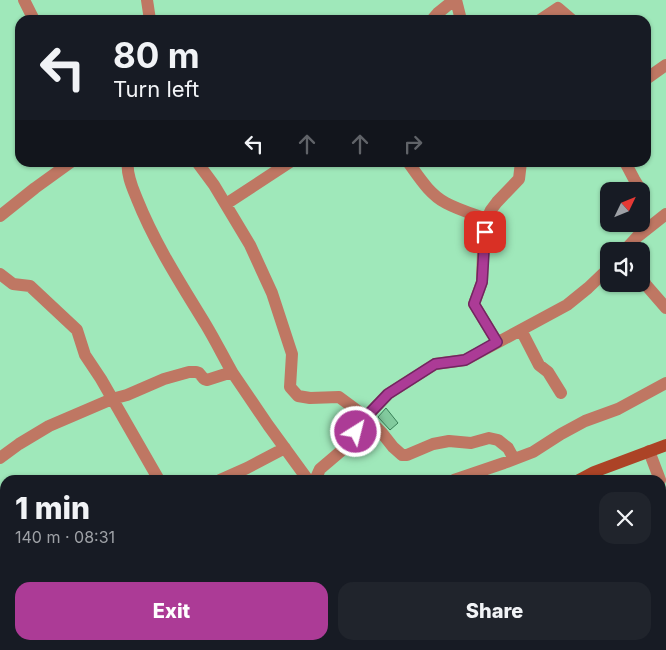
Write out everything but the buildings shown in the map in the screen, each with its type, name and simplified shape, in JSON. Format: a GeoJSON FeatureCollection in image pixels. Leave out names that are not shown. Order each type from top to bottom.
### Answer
{"type":"FeatureCollection","features":[{"type":"Feature","properties":{"kind":"street"},"geometry":{"type":"LineString","coordinates":[[24,0],[32,15]]}},
{"type":"Feature","properties":{"kind":"street"},"geometry":{"type":"LineString","coordinates":[[147,0],[149,15]]}},
{"type":"Feature","properties":{"kind":"street"},"geometry":{"type":"LineString","coordinates":[[436,15],[455,0],[460,15]]}},
{"type":"Feature","properties":{"kind":"street"},"geometry":{"type":"LineString","coordinates":[[548,15],[558,8],[566,15]]}},
{"type":"Feature","properties":{"kind":"street"},"geometry":{"type":"LineString","coordinates":[[651,76],[666,65]]}},
{"type":"Feature","properties":{"kind":"street"},"geometry":{"type":"LineString","coordinates":[[0,216],[64,167]]}},
{"type":"Feature","properties":{"kind":"street"},"geometry":{"type":"LineString","coordinates":[[127,167],[132,187],[159,246],[232,372],[304,475]]}},
{"type":"Feature","properties":{"kind":"street"},"geometry":{"type":"LineString","coordinates":[[200,167],[226,204],[250,245],[272,293],[292,354],[290,387],[298,396],[310,398],[339,397],[366,417],[402,455],[449,441],[471,443],[489,438],[498,440],[508,448],[514,459]]}},
{"type":"Feature","properties":{"kind":"street"},"geometry":{"type":"LineString","coordinates":[[226,204],[282,167]]}},
{"type":"Feature","properties":{"kind":"street"},"geometry":{"type":"LineString","coordinates":[[412,167],[432,193],[439,198],[487,219]]}},
{"type":"Feature","properties":{"kind":"street"},"geometry":{"type":"LineString","coordinates":[[497,342],[474,304],[482,282],[487,219],[497,202],[519,179],[520,167]]}},
{"type":"Feature","properties":{"kind":"street"},"geometry":{"type":"LineString","coordinates":[[628,167],[636,182]]}},
{"type":"Feature","properties":{"kind":"street"},"geometry":{"type":"LineString","coordinates":[[633,242],[666,214]]}},
{"type":"Feature","properties":{"kind":"street"},"geometry":{"type":"LineString","coordinates":[[0,274],[13,284],[30,286],[77,330],[85,355],[156,475]]}},
{"type":"Feature","properties":{"kind":"street"},"geometry":{"type":"LineString","coordinates":[[317,475],[320,469],[346,446],[366,417],[388,394],[435,364],[465,360],[567,305],[600,277]]}},
{"type":"Feature","properties":{"kind":"street"},"geometry":{"type":"LineString","coordinates":[[650,290],[666,308]]}},
{"type":"Feature","properties":{"kind":"street"},"geometry":{"type":"LineString","coordinates":[[521,330],[539,364],[548,372],[561,393]]}},
{"type":"Feature","properties":{"kind":"street"},"geometry":{"type":"LineString","coordinates":[[0,458],[49,426],[112,399],[189,372],[199,374],[207,380],[232,372]]}},
{"type":"Feature","properties":{"kind":"street"},"geometry":{"type":"LineString","coordinates":[[469,475],[533,452],[560,434],[585,421],[618,409],[666,384]]}},
{"type":"Feature","properties":{"kind":"street"},"geometry":{"type":"LineString","coordinates":[[588,475],[666,445]]}},
{"type":"Feature","properties":{"kind":"street"},"geometry":{"type":"LineString","coordinates":[[231,475],[285,448]]}},
{"type":"Feature","properties":{"kind":"street"},"geometry":{"type":"LineString","coordinates":[[649,452],[659,475]]}},
{"type":"Feature","properties":{"kind":"route"},"geometry":{"type":"LineString","coordinates":[[356,432],[366,417],[388,394],[435,364],[465,360],[497,342],[474,304],[482,282],[485,232]]}}]}
